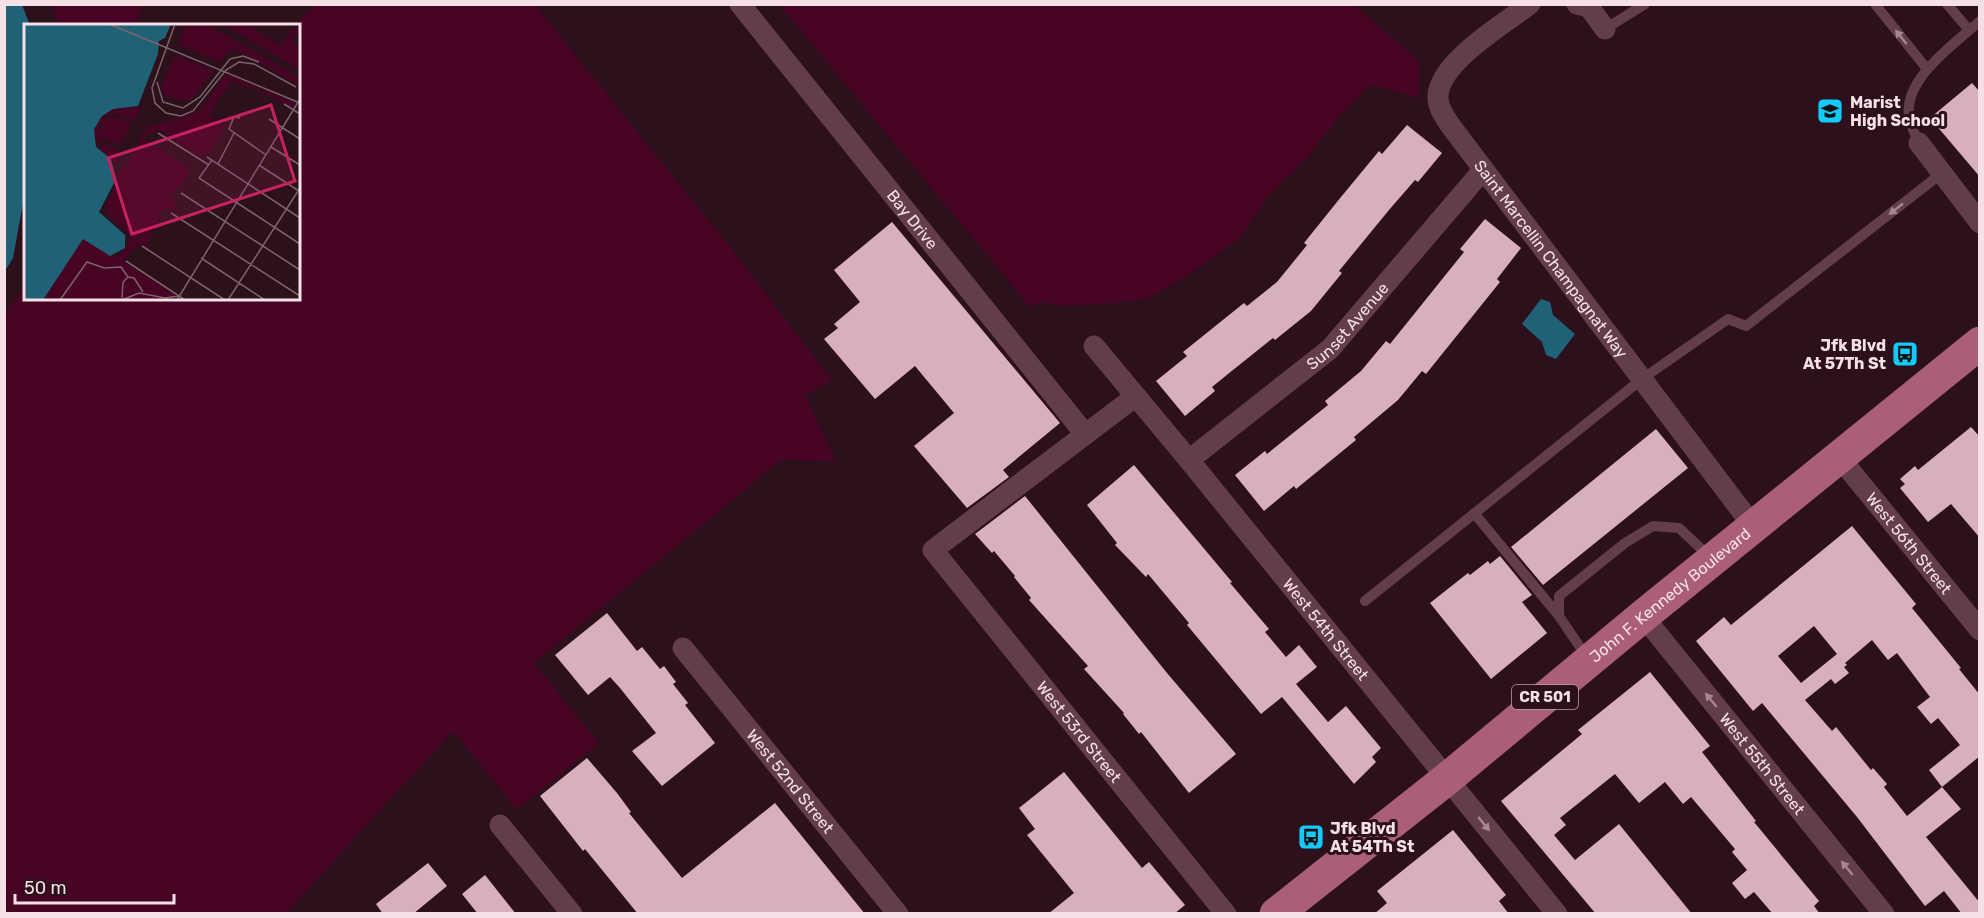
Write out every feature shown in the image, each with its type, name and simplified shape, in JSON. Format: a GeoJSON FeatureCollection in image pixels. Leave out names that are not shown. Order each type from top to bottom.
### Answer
{"type":"FeatureCollection","features":[{"type":"Feature","properties":{"kind":"main road","name":"John F. Kennedy Boulevard"},"geometry":{"type":"LineString","coordinates":[[1276,914],[1448,778],[1643,615],[1980,343]]}},
{"type":"Feature","properties":{"kind":"street","name":"Bay Drive"},"geometry":{"type":"LineString","coordinates":[[740,4],[1085,434]]}},
{"type":"Feature","properties":{"kind":"street","name":"Saint Marcellin Champagnat Way"},"geometry":{"type":"LineString","coordinates":[[1530,4],[1457,59],[1443,79],[1437,96],[1440,110],[1753,526]]}},
{"type":"Feature","properties":{"kind":"street"},"geometry":{"type":"LineString","coordinates":[[1577,4],[1589,7],[1605,29]]}},
{"type":"Feature","properties":{"kind":"street"},"geometry":{"type":"LineString","coordinates":[[1919,143],[1980,223]]}},
{"type":"Feature","properties":{"kind":"street","name":"Sunset Avenue"},"geometry":{"type":"LineString","coordinates":[[1189,460],[1330,350],[1483,170]]}},
{"type":"Feature","properties":{"kind":"street","name":"West 54th Street"},"geometry":{"type":"LineString","coordinates":[[1094,346],[1557,914]]}},
{"type":"Feature","properties":{"kind":"street"},"geometry":{"type":"LineString","coordinates":[[1085,434],[1136,396]]}},
{"type":"Feature","properties":{"kind":"street","name":"West 53rd Street"},"geometry":{"type":"LineString","coordinates":[[1085,434],[933,550],[1226,914]]}},
{"type":"Feature","properties":{"kind":"street","name":"West 56th Street"},"geometry":{"type":"LineString","coordinates":[[1839,457],[1980,630]]}},
{"type":"Feature","properties":{"kind":"street","name":"West 55th Street"},"geometry":{"type":"LineString","coordinates":[[1643,615],[1884,914]]}},
{"type":"Feature","properties":{"kind":"street","name":"West 52nd Street"},"geometry":{"type":"LineString","coordinates":[[683,648],[898,914]]}},
{"type":"Feature","properties":{"kind":"street"},"geometry":{"type":"LineString","coordinates":[[500,825],[572,914]]}},
{"type":"Feature","properties":{"kind":"lane"},"geometry":{"type":"LineString","coordinates":[[1605,29],[1645,4]]}},
{"type":"Feature","properties":{"kind":"lane"},"geometry":{"type":"LineString","coordinates":[[1875,4],[1927,69]]}},
{"type":"Feature","properties":{"kind":"lane"},"geometry":{"type":"LineString","coordinates":[[1947,4],[1969,30]]}},
{"type":"Feature","properties":{"kind":"lane"},"geometry":{"type":"LineString","coordinates":[[1919,143],[1909,120],[1910,94],[1927,69],[1980,21]]}},
{"type":"Feature","properties":{"kind":"lane"},"geometry":{"type":"LineString","coordinates":[[1365,601],[1642,379],[1728,319],[1746,326],[1942,172]]}},
{"type":"Feature","properties":{"kind":"lane"},"geometry":{"type":"LineString","coordinates":[[1474,513],[1559,616],[1589,660]]}},
{"type":"Feature","properties":{"kind":"lane"},"geometry":{"type":"LineString","coordinates":[[1559,616],[1559,596],[1625,543],[1653,526],[1679,528],[1713,559]]}},
{"type":"Feature","properties":{"kind":"shaded area"},"geometry":{"type":"Polygon","coordinates":[[[52,5],[142,5],[137,24],[58,24],[52,5]]]}},
{"type":"Feature","properties":{"kind":"shaded area"},"geometry":{"type":"Polygon","coordinates":[[[316,5],[535,5],[730,247],[832,380],[805,395],[836,461],[781,460],[534,663],[599,743],[517,809],[453,731],[286,913],[5,913],[5,314],[24,286],[24,300],[300,300],[300,24],[294,24],[316,5]]]}},
{"type":"Feature","properties":{"kind":"shaded area"},"geometry":{"type":"Polygon","coordinates":[[[780,5],[1354,5],[1419,61],[1419,98],[1371,85],[1342,113],[1305,160],[1268,196],[1238,240],[1177,282],[1146,299],[1060,306],[1043,302],[1030,307],[780,5]]]}},
{"type":"Feature","properties":{"kind":"water"},"geometry":{"type":"Polygon","coordinates":[[[5,4],[22,5],[30,24],[24,24],[24,198],[13,258],[5,271],[5,4]]]}},
{"type":"Feature","properties":{"kind":"water"},"geometry":{"type":"Polygon","coordinates":[[[1541,299],[1550,302],[1553,315],[1575,334],[1556,359],[1546,355],[1542,342],[1522,324],[1541,299]]]}},
{"type":"Feature","properties":{"kind":"building"},"geometry":{"type":"Polygon","coordinates":[[[1972,83],[1980,92],[1980,177],[1930,118],[1972,83]]]}},
{"type":"Feature","properties":{"kind":"building"},"geometry":{"type":"Polygon","coordinates":[[[1407,125],[1442,153],[1418,182],[1415,180],[1389,210],[1339,271],[1342,273],[1311,311],[1212,387],[1215,391],[1185,416],[1156,381],[1187,356],[1183,352],[1244,303],[1247,306],[1277,282],[1307,245],[1304,243],[1379,151],[1382,154],[1407,125]]]}},
{"type":"Feature","properties":{"kind":"building"},"geometry":{"type":"Polygon","coordinates":[[[1485,219],[1521,248],[1497,279],[1500,282],[1426,374],[1422,371],[1398,400],[1354,437],[1356,440],[1296,489],[1294,486],[1264,511],[1235,475],[1265,451],[1267,454],[1328,405],[1325,401],[1361,371],[1386,341],[1390,344],[1464,252],[1460,249],[1485,219]]]}},
{"type":"Feature","properties":{"kind":"building"},"geometry":{"type":"Polygon","coordinates":[[[892,222],[1060,423],[1003,470],[1009,477],[967,508],[914,446],[954,413],[915,366],[875,399],[824,339],[838,328],[834,324],[860,302],[834,270],[892,222]]]}},
{"type":"Feature","properties":{"kind":"building"},"geometry":{"type":"Polygon","coordinates":[[[1971,427],[1980,437],[1980,538],[1951,504],[1928,522],[1900,488],[1905,484],[1900,479],[1915,466],[1918,470],[1971,427]]]}},
{"type":"Feature","properties":{"kind":"building"},"geometry":{"type":"Polygon","coordinates":[[[1656,429],[1688,468],[1543,585],[1511,547],[1656,429]]]}},
{"type":"Feature","properties":{"kind":"building"},"geometry":{"type":"Polygon","coordinates":[[[1134,465],[1232,582],[1230,583],[1269,629],[1265,632],[1286,657],[1299,645],[1317,667],[1296,684],[1328,722],[1346,706],[1381,748],[1372,757],[1376,762],[1354,784],[1282,697],[1261,714],[1148,574],[1146,577],[1115,545],[1117,543],[1087,505],[1134,465]]]}},
{"type":"Feature","properties":{"kind":"building"},"geometry":{"type":"Polygon","coordinates":[[[1025,496],[1167,673],[1236,754],[1189,793],[1141,732],[1139,734],[1124,713],[1084,669],[1088,666],[1029,600],[1031,598],[1015,576],[994,551],[992,553],[975,534],[1025,496]]]}},
{"type":"Feature","properties":{"kind":"building"},"geometry":{"type":"Polygon","coordinates":[[[1852,526],[1916,604],[1912,608],[1980,695],[1980,756],[1942,787],[1961,809],[1926,837],[1980,903],[1980,914],[1962,914],[1944,891],[1925,906],[1857,817],[1762,703],[1753,711],[1696,641],[1724,617],[1731,625],[1852,526]],[[1814,626],[1778,656],[1801,683],[1837,654],[1814,626]],[[1872,640],[1845,663],[1847,665],[1844,667],[1849,673],[1835,684],[1831,679],[1805,700],[1832,731],[1836,727],[1871,770],[1873,768],[1887,784],[1884,787],[1907,816],[1942,787],[1929,770],[1960,745],[1938,718],[1931,724],[1917,707],[1930,697],[1897,653],[1888,660],[1872,640]]]}},
{"type":"Feature","properties":{"kind":"building"},"geometry":{"type":"Polygon","coordinates":[[[1500,556],[1532,595],[1522,602],[1547,633],[1491,679],[1430,603],[1468,573],[1470,575],[1488,561],[1490,564],[1500,556]]]}},
{"type":"Feature","properties":{"kind":"building"},"geometry":{"type":"Polygon","coordinates":[[[607,613],[637,651],[642,647],[660,669],[664,666],[676,682],[673,684],[688,703],[685,705],[715,743],[662,786],[632,751],[656,733],[620,688],[610,677],[588,695],[555,655],[607,613]]]}},
{"type":"Feature","properties":{"kind":"building"},"geometry":{"type":"Polygon","coordinates":[[[1650,672],[1710,746],[1702,752],[1756,821],[1754,822],[1819,901],[1814,906],[1820,914],[1773,914],[1754,892],[1745,899],[1732,883],[1747,870],[1732,852],[1735,849],[1691,797],[1683,804],[1665,782],[1639,803],[1615,774],[1560,818],[1566,825],[1554,835],[1575,860],[1619,824],[1692,914],[1596,914],[1501,801],[1582,734],[1578,730],[1650,672]]]}},
{"type":"Feature","properties":{"kind":"building"},"geometry":{"type":"Polygon","coordinates":[[[587,758],[682,878],[775,803],[865,914],[638,914],[585,849],[583,851],[540,796],[587,758]]]}},
{"type":"Feature","properties":{"kind":"building"},"geometry":{"type":"Polygon","coordinates":[[[1064,772],[1142,868],[1149,862],[1185,905],[1174,914],[1048,914],[1074,893],[1027,835],[1035,829],[1019,808],[1064,772]]]}},
{"type":"Feature","properties":{"kind":"building"},"geometry":{"type":"Polygon","coordinates":[[[1453,830],[1506,895],[1499,901],[1509,914],[1374,914],[1387,903],[1377,891],[1453,830]]]}},
{"type":"Feature","properties":{"kind":"building"},"geometry":{"type":"Polygon","coordinates":[[[428,863],[447,886],[413,914],[383,914],[376,904],[428,863]]]}},
{"type":"Feature","properties":{"kind":"building"},"geometry":{"type":"Polygon","coordinates":[[[485,875],[516,914],[478,914],[462,894],[485,875]]]}},
{"type":"Feature","properties":{"kind":"place","name":"Marist High School"},"geometry":{"type":"Point","coordinates":[1830,111]}},
{"type":"Feature","properties":{"kind":"place","name":"Jfk Blvd At 57Th St"},"geometry":{"type":"Point","coordinates":[1905,354]}},
{"type":"Feature","properties":{"kind":"place","name":"Jfk Blvd At 54Th St"},"geometry":{"type":"Point","coordinates":[1311,837]}}]}
